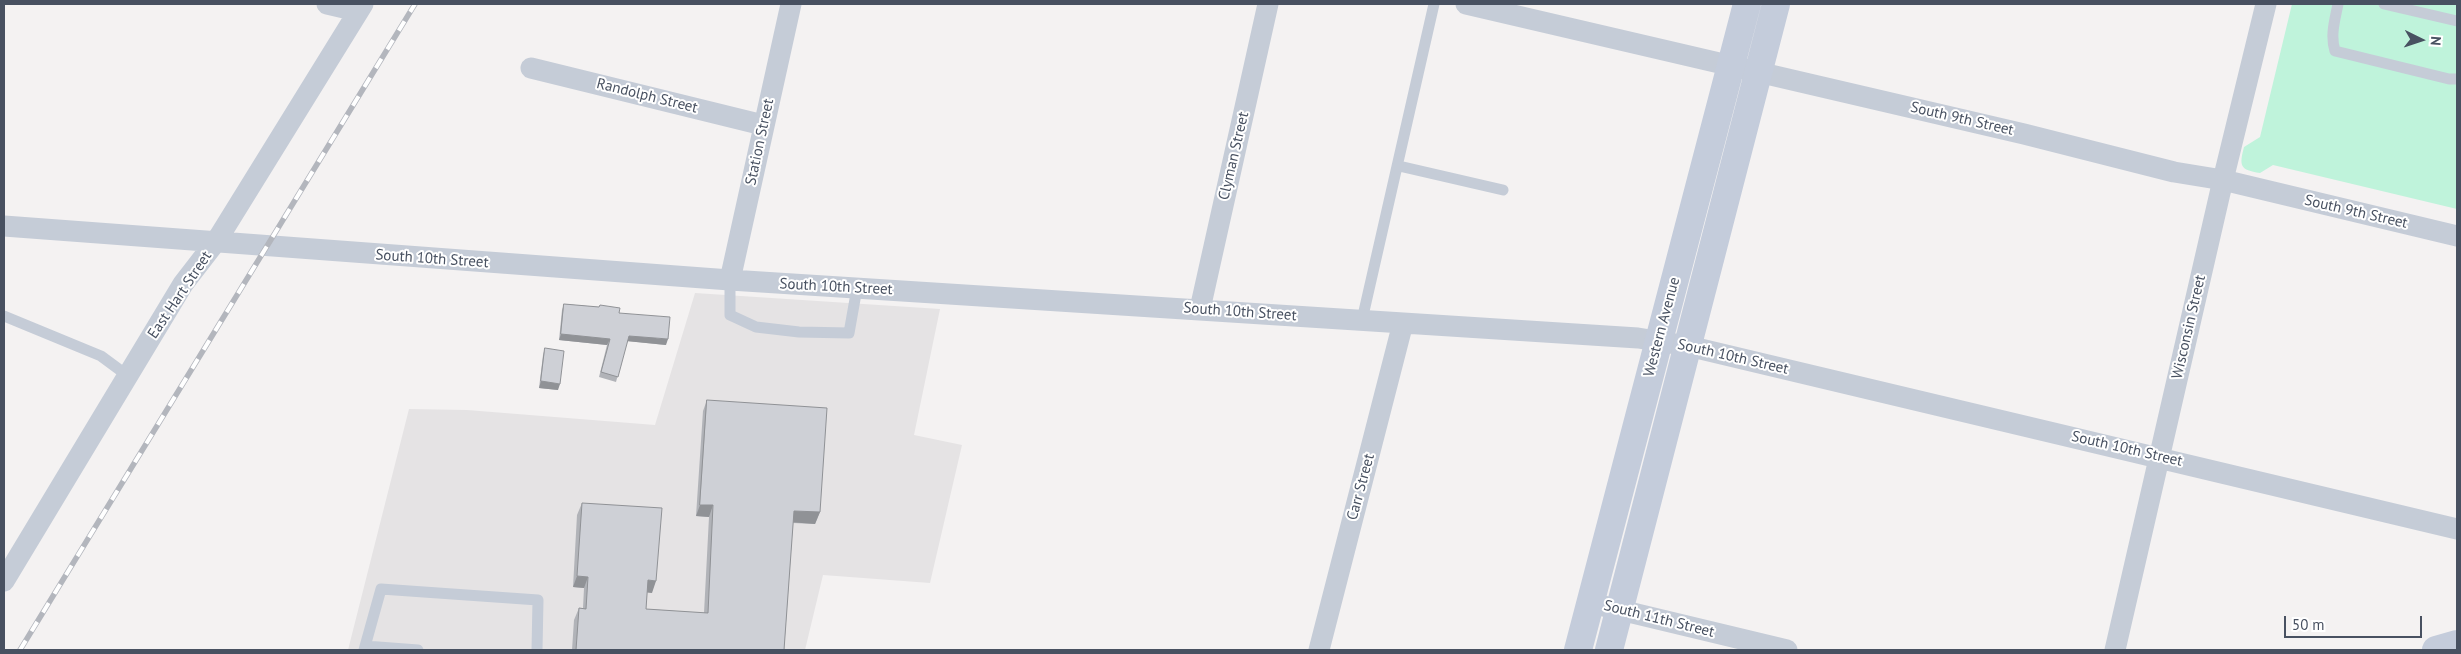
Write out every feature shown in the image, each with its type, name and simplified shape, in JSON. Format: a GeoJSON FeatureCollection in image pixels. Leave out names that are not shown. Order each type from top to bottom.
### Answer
{"type":"FeatureCollection","features":[{"type":"Feature","properties":{"kind":"street"},"geometry":{"type":"LineString","coordinates":[[327,4],[360,7]]}},
{"type":"Feature","properties":{"kind":"street","name":"Station Street"},"geometry":{"type":"LineString","coordinates":[[730,280],[791,4]]}},
{"type":"Feature","properties":{"kind":"street","name":"Clyman Street"},"geometry":{"type":"LineString","coordinates":[[1200,309],[1268,4]]}},
{"type":"Feature","properties":{"kind":"street","name":"South 9th Street"},"geometry":{"type":"LineString","coordinates":[[1466,4],[2024,134],[2174,172],[2223,180],[2457,236]]}},
{"type":"Feature","properties":{"kind":"street","name":"Western Avenue"},"geometry":{"type":"LineString","coordinates":[[1578,650],[1747,4]]}},
{"type":"Feature","properties":{"kind":"street","name":"Western Avenue"},"geometry":{"type":"LineString","coordinates":[[1609,650],[1776,4]]}},
{"type":"Feature","properties":{"kind":"street","name":"Wisconsin Street"},"geometry":{"type":"LineString","coordinates":[[2115,650],[2158,457],[2266,4]]}},
{"type":"Feature","properties":{"kind":"street","name":"East Hart Street"},"geometry":{"type":"LineString","coordinates":[[4,581],[184,284],[217,240],[360,7]]}},
{"type":"Feature","properties":{"kind":"street","name":"Randolph Street"},"geometry":{"type":"LineString","coordinates":[[531,68],[763,125]]}},
{"type":"Feature","properties":{"kind":"street","name":"South 10th Street"},"geometry":{"type":"LineString","coordinates":[[4,226],[217,240],[275,247],[730,280],[1616,336],[1658,341],[1688,346],[2457,529]]}},
{"type":"Feature","properties":{"kind":"street","name":"Carr Street"},"geometry":{"type":"LineString","coordinates":[[1318,650],[1403,323]]}},
{"type":"Feature","properties":{"kind":"street","name":"South 11th Street"},"geometry":{"type":"LineString","coordinates":[[1591,603],[1786,650]]}},
{"type":"Feature","properties":{"kind":"street"},"geometry":{"type":"LineString","coordinates":[[2436,650],[2457,644]]}},
{"type":"Feature","properties":{"kind":"lane"},"geometry":{"type":"LineString","coordinates":[[1362,320],[1399,166],[1434,4]]}},
{"type":"Feature","properties":{"kind":"lane"},"geometry":{"type":"LineString","coordinates":[[2338,4],[2333,30],[2335,51],[2449,79],[2457,78]]}},
{"type":"Feature","properties":{"kind":"lane"},"geometry":{"type":"LineString","coordinates":[[2384,4],[2457,21]]}},
{"type":"Feature","properties":{"kind":"lane"},"geometry":{"type":"LineString","coordinates":[[1399,166],[1503,190]]}},
{"type":"Feature","properties":{"kind":"lane"},"geometry":{"type":"LineString","coordinates":[[730,280],[730,315],[756,327],[799,332],[849,333],[857,288]]}},
{"type":"Feature","properties":{"kind":"lane"},"geometry":{"type":"LineString","coordinates":[[4,316],[101,356],[128,376]]}},
{"type":"Feature","properties":{"kind":"lane"},"geometry":{"type":"LineString","coordinates":[[418,650],[364,648],[381,589],[538,600],[537,650]]}},
{"type":"Feature","properties":{"kind":"shaded area"},"geometry":{"type":"Polygon","coordinates":[[[695,293],[940,309],[914,435],[962,445],[930,583],[823,575],[805,650],[348,650],[409,409],[467,410],[655,425],[695,293]]]}},
{"type":"Feature","properties":{"kind":"green space"},"geometry":{"type":"Polygon","coordinates":[[[2292,4],[2457,4],[2457,209],[2273,165],[2260,173],[2248,170],[2243,166],[2244,147],[2260,137],[2292,4]]]}},
{"type":"Feature","properties":{"kind":"building"},"geometry":{"type":"Polygon","coordinates":[[[564,304],[599,307],[600,305],[620,308],[619,313],[670,317],[668,339],[629,336],[618,377],[601,372],[610,339],[561,334],[564,304]]]}},
{"type":"Feature","properties":{"kind":"building"},"geometry":{"type":"Polygon","coordinates":[[[545,348],[564,351],[560,384],[541,381],[545,348]]]}},
{"type":"Feature","properties":{"kind":"building"},"geometry":{"type":"Polygon","coordinates":[[[707,400],[827,408],[820,512],[794,511],[784,650],[576,650],[579,608],[586,609],[588,577],[577,576],[582,503],[662,508],[656,581],[648,580],[646,609],[708,613],[713,505],[700,505],[707,400]]]}},
{"type":"Feature","properties":{"kind":"railway"},"geometry":{"type":"LineString","coordinates":[[20,650],[415,4]]}}]}
